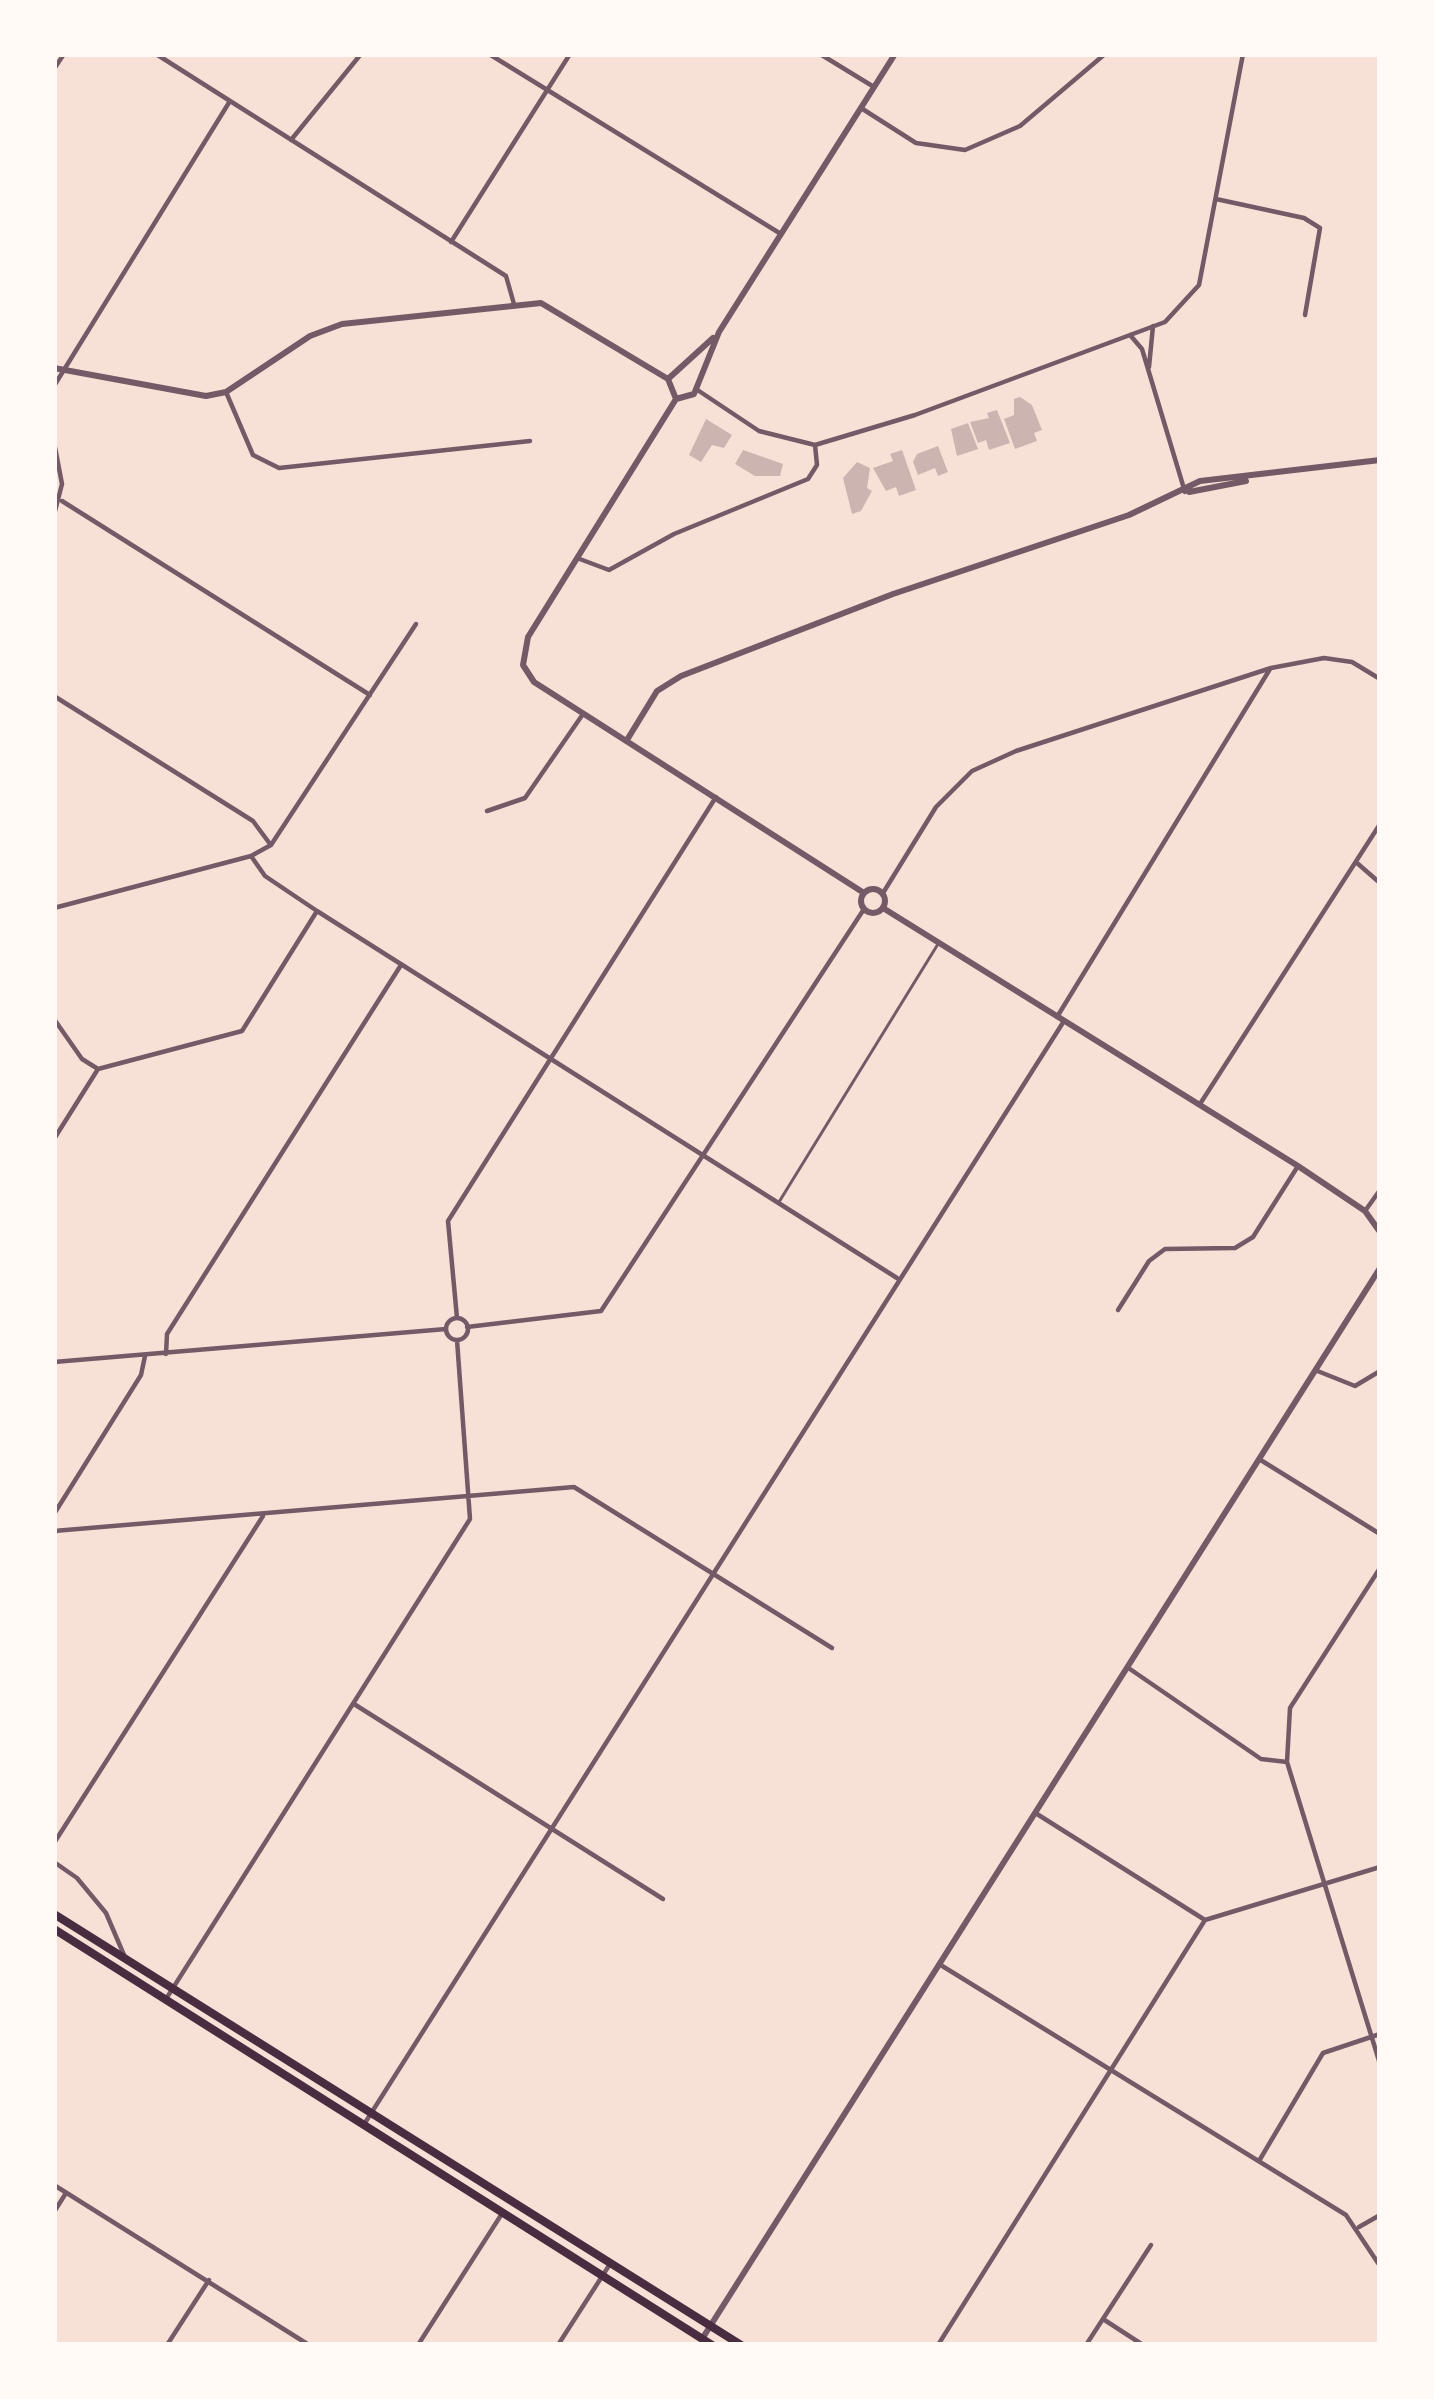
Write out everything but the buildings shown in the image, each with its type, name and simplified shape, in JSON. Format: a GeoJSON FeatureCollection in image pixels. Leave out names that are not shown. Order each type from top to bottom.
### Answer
{"type":"FeatureCollection","features":[{"type":"Feature","properties":{"kind":"highway"},"geometry":{"type":"LineString","coordinates":[[54,1914],[741,2345]]}},
{"type":"Feature","properties":{"kind":"highway"},"geometry":{"type":"LineString","coordinates":[[54,1928],[603,2275],[700,2342],[712,2345]]}},
{"type":"Feature","properties":{"kind":"street"},"geometry":{"type":"LineString","coordinates":[[54,69],[64,54]]}},
{"type":"Feature","properties":{"kind":"street"},"geometry":{"type":"LineString","coordinates":[[156,54],[506,276],[514,304]]}},
{"type":"Feature","properties":{"kind":"street"},"geometry":{"type":"LineString","coordinates":[[170,63],[176,54]]}},
{"type":"Feature","properties":{"kind":"street"},"geometry":{"type":"LineString","coordinates":[[291,140],[361,54]]}},
{"type":"Feature","properties":{"kind":"street"},"geometry":{"type":"LineString","coordinates":[[490,54],[781,234]]}},
{"type":"Feature","properties":{"kind":"street"},"geometry":{"type":"LineString","coordinates":[[451,242],[570,54]]}},
{"type":"Feature","properties":{"kind":"street"},"geometry":{"type":"LineString","coordinates":[[820,54],[874,87]]}},
{"type":"Feature","properties":{"kind":"street"},"geometry":{"type":"LineString","coordinates":[[676,399],[686,399],[696,385],[719,332],[895,54]]}},
{"type":"Feature","properties":{"kind":"street"},"geometry":{"type":"LineString","coordinates":[[861,108],[916,143],[965,150],[1020,126],[1105,54]]}},
{"type":"Feature","properties":{"kind":"street"},"geometry":{"type":"LineString","coordinates":[[682,370],[759,431],[815,445],[915,415],[1153,326],[1178,312],[1198,285],[1243,54]]}},
{"type":"Feature","properties":{"kind":"street"},"geometry":{"type":"LineString","coordinates":[[54,386],[58,370],[230,101]]}},
{"type":"Feature","properties":{"kind":"street"},"geometry":{"type":"LineString","coordinates":[[1216,199],[1304,218],[1320,227],[1305,315]]}},
{"type":"Feature","properties":{"kind":"street"},"geometry":{"type":"LineString","coordinates":[[58,370],[183,396],[226,392],[310,336],[342,323],[514,304],[556,309],[668,379],[676,399]]}},
{"type":"Feature","properties":{"kind":"street"},"geometry":{"type":"LineString","coordinates":[[1148,372],[1153,326]]}},
{"type":"Feature","properties":{"kind":"street"},"geometry":{"type":"LineString","coordinates":[[668,379],[719,332]]}},
{"type":"Feature","properties":{"kind":"street"},"geometry":{"type":"LineString","coordinates":[[1130,335],[1142,349],[1185,492]]}},
{"type":"Feature","properties":{"kind":"street"},"geometry":{"type":"LineString","coordinates":[[226,392],[253,455],[279,468],[530,441]]}},
{"type":"Feature","properties":{"kind":"street"},"geometry":{"type":"LineString","coordinates":[[676,399],[523,647],[523,665],[534,682],[864,893],[883,893]]}},
{"type":"Feature","properties":{"kind":"street"},"geometry":{"type":"LineString","coordinates":[[54,442],[62,501],[54,515]]}},
{"type":"Feature","properties":{"kind":"street"},"geometry":{"type":"LineString","coordinates":[[578,558],[609,570],[674,534],[808,479],[817,465],[815,445]]}},
{"type":"Feature","properties":{"kind":"street"},"geometry":{"type":"LineString","coordinates":[[627,740],[657,691],[681,676],[893,594],[1185,492],[1218,490],[1340,460],[1380,460]]}},
{"type":"Feature","properties":{"kind":"street"},"geometry":{"type":"LineString","coordinates":[[62,501],[370,695]]}},
{"type":"Feature","properties":{"kind":"street"},"geometry":{"type":"LineString","coordinates":[[54,908],[251,856],[271,845],[416,624]]}},
{"type":"Feature","properties":{"kind":"street"},"geometry":{"type":"LineString","coordinates":[[883,908],[883,893],[936,807],[972,771],[1016,751],[1271,668],[1324,658],[1352,662],[1380,679]]}},
{"type":"Feature","properties":{"kind":"street"},"geometry":{"type":"LineString","coordinates":[[363,2126],[1061,1019],[1271,668]]}},
{"type":"Feature","properties":{"kind":"street"},"geometry":{"type":"LineString","coordinates":[[54,696],[253,821],[271,845]]}},
{"type":"Feature","properties":{"kind":"street"},"geometry":{"type":"LineString","coordinates":[[487,811],[525,798],[583,714]]}},
{"type":"Feature","properties":{"kind":"street"},"geometry":{"type":"LineString","coordinates":[[467,1327],[457,1318],[448,1221],[716,797]]}},
{"type":"Feature","properties":{"kind":"street"},"geometry":{"type":"LineString","coordinates":[[1199,1105],[1380,824]]}},
{"type":"Feature","properties":{"kind":"street"},"geometry":{"type":"LineString","coordinates":[[251,856],[265,876],[317,911],[898,1279]]}},
{"type":"Feature","properties":{"kind":"street"},"geometry":{"type":"LineString","coordinates":[[1356,862],[1380,883]]}},
{"type":"Feature","properties":{"kind":"street"},"geometry":{"type":"LineString","coordinates":[[457,1340],[467,1327],[601,1311],[864,909],[864,893]]}},
{"type":"Feature","properties":{"kind":"street"},"geometry":{"type":"LineString","coordinates":[[864,909],[883,908],[1298,1166],[1365,1211],[1380,1232]]}},
{"type":"Feature","properties":{"kind":"street"},"geometry":{"type":"LineString","coordinates":[[54,1139],[98,1069],[242,1031],[317,911]]}},
{"type":"Feature","properties":{"kind":"street"},"geometry":{"type":"LineString","coordinates":[[166,1354],[167,1334],[401,965]]}},
{"type":"Feature","properties":{"kind":"street"},"geometry":{"type":"LineString","coordinates":[[54,1019],[82,1059],[98,1069]]}},
{"type":"Feature","properties":{"kind":"street"},"geometry":{"type":"LineString","coordinates":[[1118,1310],[1149,1262],[1165,1249],[1235,1248],[1253,1237],[1298,1166]]}},
{"type":"Feature","properties":{"kind":"street"},"geometry":{"type":"LineString","coordinates":[[1365,1211],[1380,1190]]}},
{"type":"Feature","properties":{"kind":"street"},"geometry":{"type":"LineString","coordinates":[[700,2342],[1378,1272]]}},
{"type":"Feature","properties":{"kind":"street"},"geometry":{"type":"LineString","coordinates":[[54,1362],[446,1329],[457,1318]]}},
{"type":"Feature","properties":{"kind":"street"},"geometry":{"type":"LineString","coordinates":[[166,1999],[470,1519],[457,1340],[446,1329]]}},
{"type":"Feature","properties":{"kind":"street"},"geometry":{"type":"LineString","coordinates":[[54,1514],[141,1375],[145,1356]]}},
{"type":"Feature","properties":{"kind":"street"},"geometry":{"type":"LineString","coordinates":[[1315,1370],[1355,1386],[1380,1371]]}},
{"type":"Feature","properties":{"kind":"street"},"geometry":{"type":"LineString","coordinates":[[1259,1459],[1380,1534]]}},
{"type":"Feature","properties":{"kind":"street"},"geometry":{"type":"LineString","coordinates":[[54,1531],[574,1487],[832,1648]]}},
{"type":"Feature","properties":{"kind":"street"},"geometry":{"type":"LineString","coordinates":[[54,1843],[263,1516]]}},
{"type":"Feature","properties":{"kind":"street"},"geometry":{"type":"LineString","coordinates":[[1380,1568],[1290,1708],[1286,1762],[1380,2064]]}},
{"type":"Feature","properties":{"kind":"street"},"geometry":{"type":"LineString","coordinates":[[1127,1667],[1261,1759],[1286,1762]]}},
{"type":"Feature","properties":{"kind":"street"},"geometry":{"type":"LineString","coordinates":[[355,1703],[663,1899]]}},
{"type":"Feature","properties":{"kind":"street"},"geometry":{"type":"LineString","coordinates":[[1035,1813],[1205,1920]]}},
{"type":"Feature","properties":{"kind":"street"},"geometry":{"type":"LineString","coordinates":[[54,1862],[77,1878],[106,1913],[125,1959]]}},
{"type":"Feature","properties":{"kind":"street"},"geometry":{"type":"LineString","coordinates":[[938,2345],[1205,1920],[1380,1867]]}},
{"type":"Feature","properties":{"kind":"street"},"geometry":{"type":"LineString","coordinates":[[939,1964],[1346,2215],[1380,2266]]}},
{"type":"Feature","properties":{"kind":"street"},"geometry":{"type":"LineString","coordinates":[[1259,2161],[1323,2053],[1380,2034]]}},
{"type":"Feature","properties":{"kind":"street"},"geometry":{"type":"LineString","coordinates":[[54,2185],[309,2345]]}},
{"type":"Feature","properties":{"kind":"street"},"geometry":{"type":"LineString","coordinates":[[54,2212],[67,2193]]}},
{"type":"Feature","properties":{"kind":"street"},"geometry":{"type":"LineString","coordinates":[[418,2345],[502,2212]]}},
{"type":"Feature","properties":{"kind":"street"},"geometry":{"type":"LineString","coordinates":[[1357,2228],[1380,2216]]}},
{"type":"Feature","properties":{"kind":"street"},"geometry":{"type":"LineString","coordinates":[[1086,2345],[1151,2245]]}},
{"type":"Feature","properties":{"kind":"street"},"geometry":{"type":"LineString","coordinates":[[558,2345],[610,2263]]}},
{"type":"Feature","properties":{"kind":"street"},"geometry":{"type":"LineString","coordinates":[[167,2345],[209,2280]]}},
{"type":"Feature","properties":{"kind":"street"},"geometry":{"type":"LineString","coordinates":[[1102,2319],[1143,2345]]}},
{"type":"Feature","properties":{"kind":"lane"},"geometry":{"type":"LineString","coordinates":[[778,1203],[938,944]]}}]}
